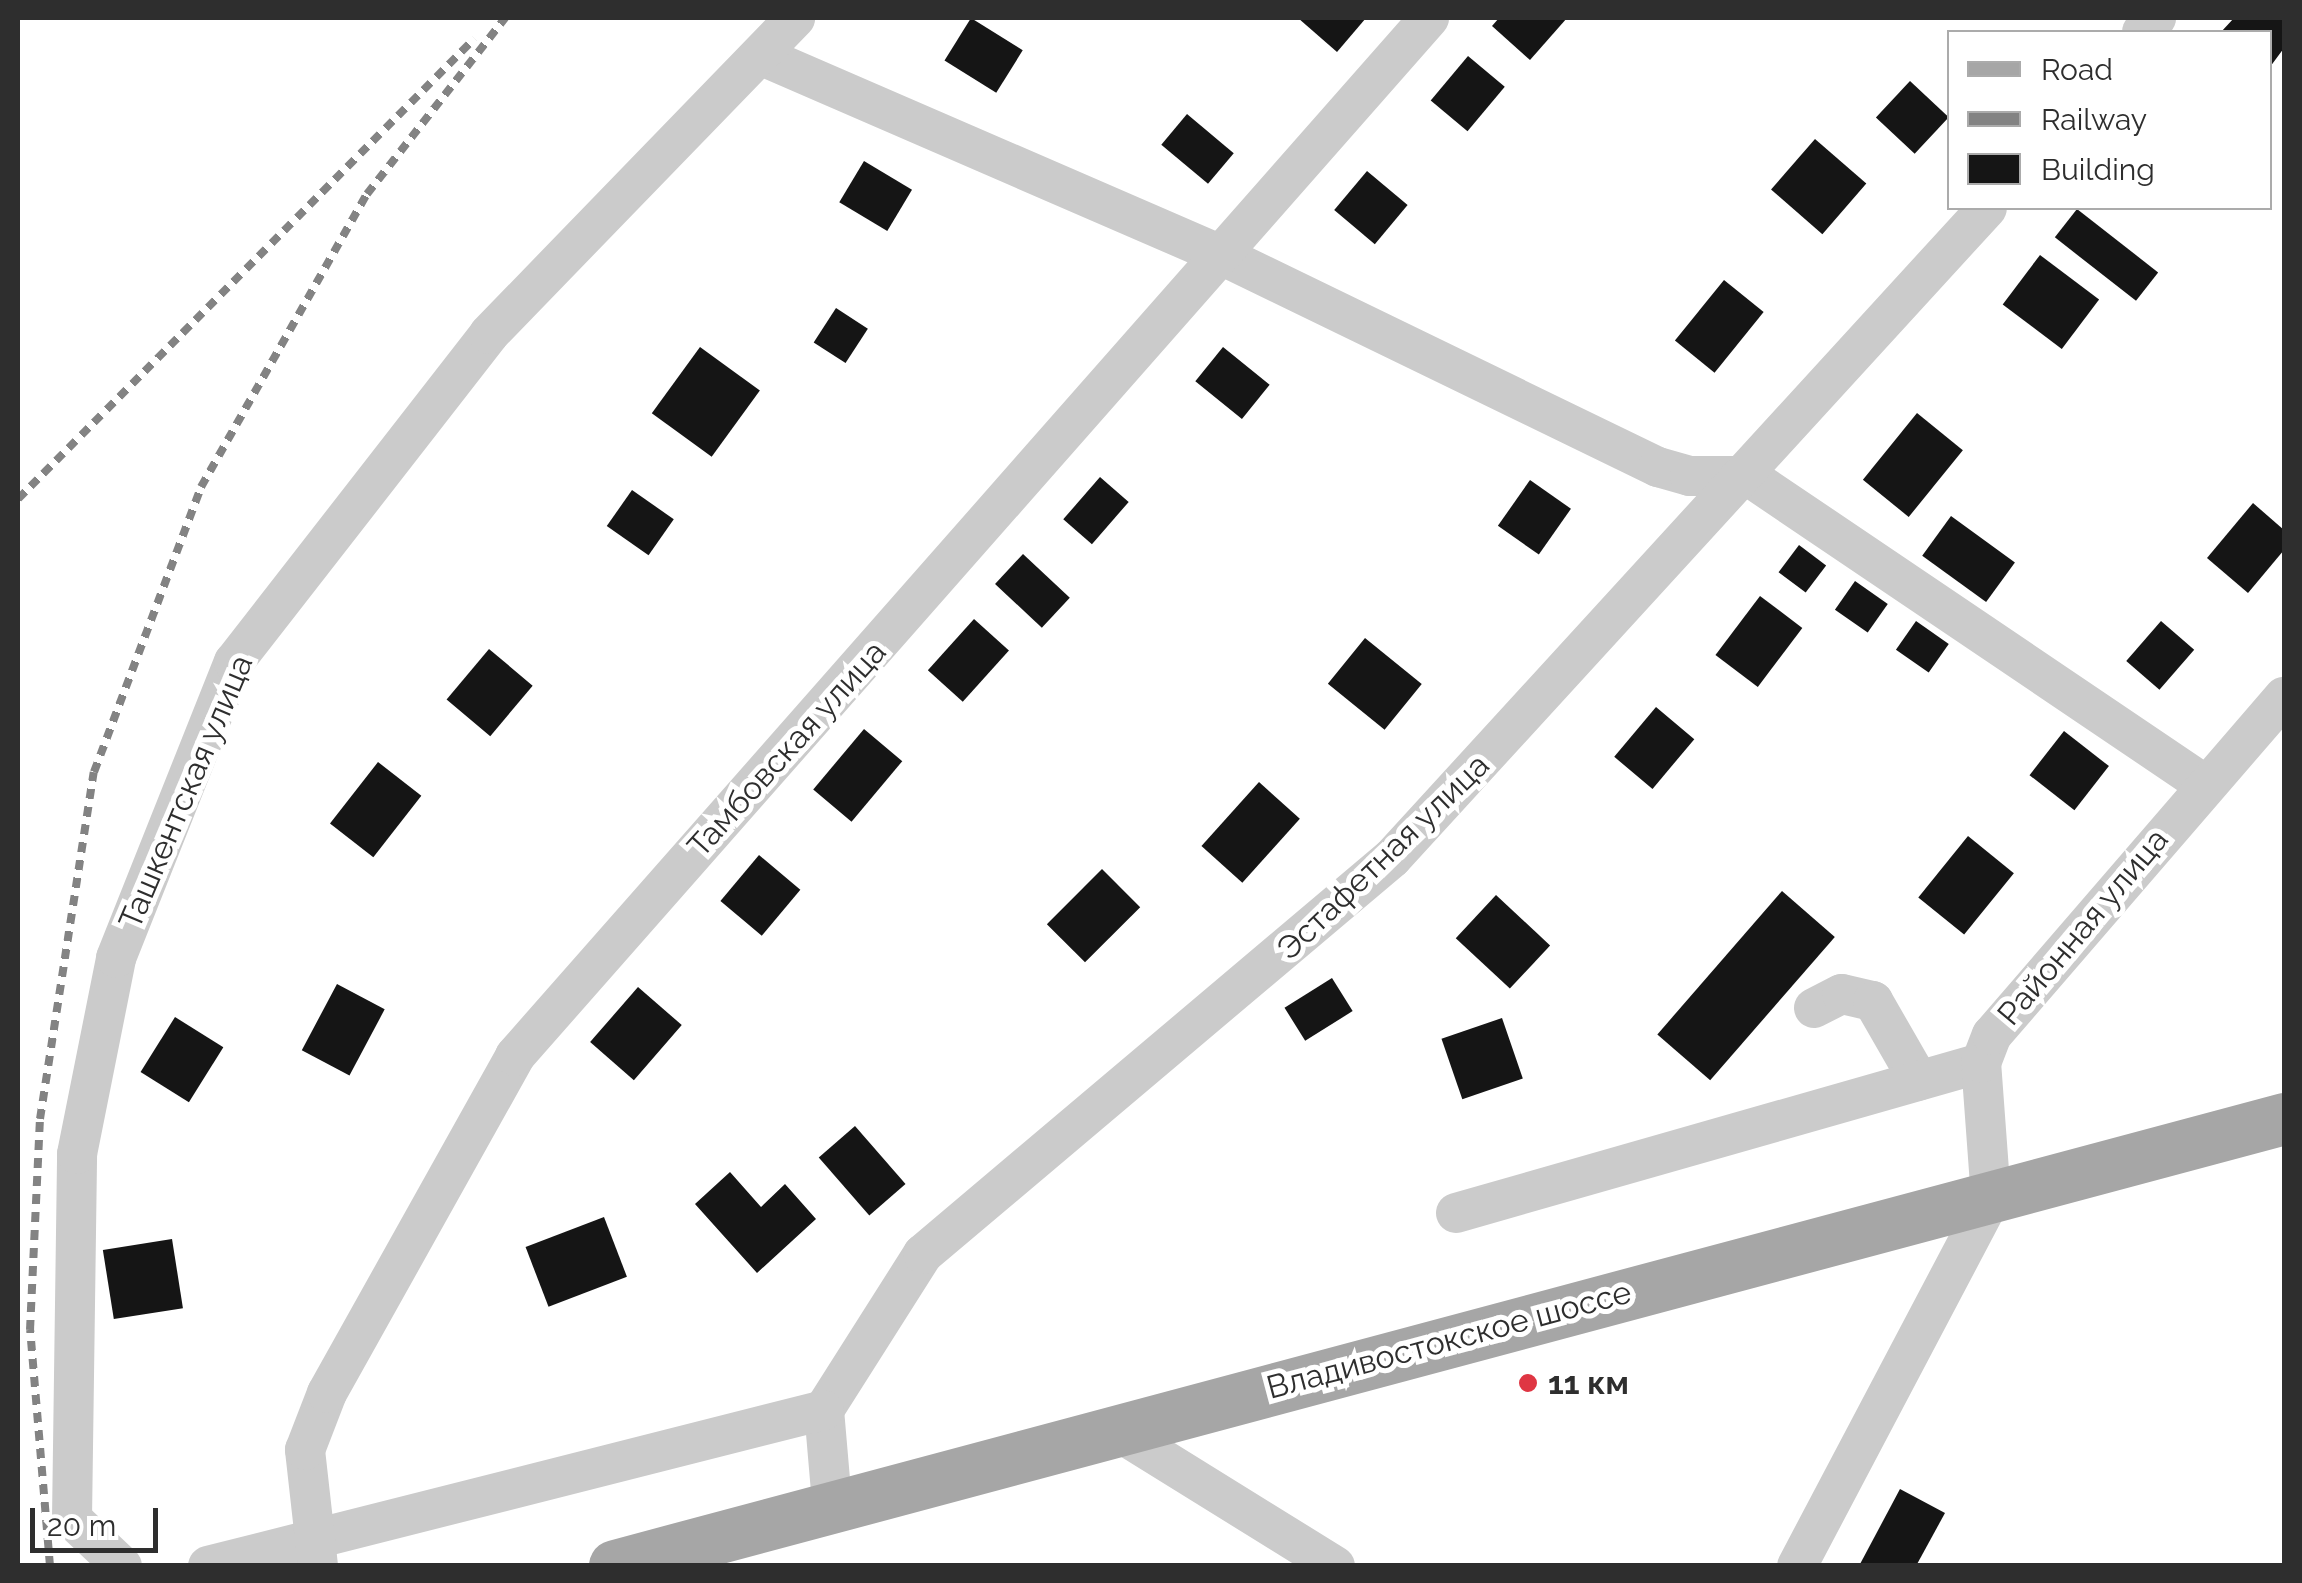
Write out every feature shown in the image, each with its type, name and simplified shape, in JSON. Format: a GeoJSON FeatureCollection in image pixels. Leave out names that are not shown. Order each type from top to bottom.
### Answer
{"type":"FeatureCollection","features":[{"type":"Feature","properties":{"kind":"main road","name":"Владивостокское шоссе"},"geometry":{"type":"LineString","coordinates":[[616,1566],[832,1503],[2284,1119]]}},
{"type":"Feature","properties":{"kind":"street","name":"Ташкентская улица"},"geometry":{"type":"LineString","coordinates":[[122,1566],[72,1519],[77,1154],[116,958],[234,662],[489,334],[795,18]]}},
{"type":"Feature","properties":{"kind":"street","name":"Тамбовская улица"},"geometry":{"type":"LineString","coordinates":[[315,1553],[305,1450],[327,1393],[515,1056],[1429,18]]}},
{"type":"Feature","properties":{"kind":"street"},"geometry":{"type":"LineString","coordinates":[[762,56],[1221,255],[1658,467],[1690,476],[1748,476],[2204,784]]}},
{"type":"Feature","properties":{"kind":"street","name":"Эстафетная улица"},"geometry":{"type":"LineString","coordinates":[[824,1410],[923,1254],[1330,918],[1748,476],[1985,210]]}},
{"type":"Feature","properties":{"kind":"street","name":"Районная улица"},"geometry":{"type":"LineString","coordinates":[[1991,1198],[1981,1063],[2014,1003],[2284,697]]}},
{"type":"Feature","properties":{"kind":"street"},"geometry":{"type":"LineString","coordinates":[[1814,1008],[1842,994],[1873,1001],[1919,1081]]}},
{"type":"Feature","properties":{"kind":"street"},"geometry":{"type":"LineString","coordinates":[[1456,1213],[1981,1063]]}},
{"type":"Feature","properties":{"kind":"street"},"geometry":{"type":"LineString","coordinates":[[1797,1566],[1991,1198]]}},
{"type":"Feature","properties":{"kind":"street"},"geometry":{"type":"LineString","coordinates":[[208,1566],[315,1553],[824,1410],[832,1503]]}},
{"type":"Feature","properties":{"kind":"street"},"geometry":{"type":"LineString","coordinates":[[1114,1429],[1335,1566]]}},
{"type":"Feature","properties":{"kind":"building"},"geometry":{"type":"Polygon","coordinates":[[[971,18],[1023,50],[996,93],[945,60],[971,18]]]}},
{"type":"Feature","properties":{"kind":"building"},"geometry":{"type":"Polygon","coordinates":[[[1298,18],[1366,18],[1337,52],[1298,18]]]}},
{"type":"Feature","properties":{"kind":"building"},"geometry":{"type":"Polygon","coordinates":[[[1499,18],[1567,18],[1530,60],[1492,26],[1499,18]]]}},
{"type":"Feature","properties":{"kind":"building"},"geometry":{"type":"Polygon","coordinates":[[[2234,18],[2284,18],[2284,48],[2272,64],[2272,30],[2223,30],[2234,18]]]}},
{"type":"Feature","properties":{"kind":"building"},"geometry":{"type":"Polygon","coordinates":[[[1468,56],[1505,87],[1467,131],[1431,100],[1468,56]]]}},
{"type":"Feature","properties":{"kind":"building"},"geometry":{"type":"Polygon","coordinates":[[[1910,81],[1947,116],[1915,154],[1876,118],[1910,81]]]}},
{"type":"Feature","properties":{"kind":"building"},"geometry":{"type":"Polygon","coordinates":[[[1187,114],[1234,153],[1208,184],[1161,145],[1187,114]]]}},
{"type":"Feature","properties":{"kind":"building"},"geometry":{"type":"Polygon","coordinates":[[[1815,139],[1866,184],[1822,234],[1771,190],[1815,139]]]}},
{"type":"Feature","properties":{"kind":"building"},"geometry":{"type":"Polygon","coordinates":[[[864,161],[912,190],[887,231],[839,202],[864,161]]]}},
{"type":"Feature","properties":{"kind":"building"},"geometry":{"type":"Polygon","coordinates":[[[1367,171],[1408,205],[1375,244],[1334,210],[1367,171]]]}},
{"type":"Feature","properties":{"kind":"building"},"geometry":{"type":"Polygon","coordinates":[[[2076,210],[2158,272],[2136,301],[2055,237],[2076,210]]]}},
{"type":"Feature","properties":{"kind":"building"},"geometry":{"type":"Polygon","coordinates":[[[2040,255],[2099,300],[2062,349],[2003,305],[2040,255]]]}},
{"type":"Feature","properties":{"kind":"building"},"geometry":{"type":"Polygon","coordinates":[[[1724,280],[1764,312],[1715,373],[1675,341],[1724,280]]]}},
{"type":"Feature","properties":{"kind":"building"},"geometry":{"type":"Polygon","coordinates":[[[836,308],[868,329],[846,363],[814,342],[836,308]]]}},
{"type":"Feature","properties":{"kind":"building"},"geometry":{"type":"Polygon","coordinates":[[[700,347],[760,390],[712,457],[652,413],[700,347]]]}},
{"type":"Feature","properties":{"kind":"building"},"geometry":{"type":"Polygon","coordinates":[[[1223,347],[1270,385],[1242,419],[1195,381],[1223,347]]]}},
{"type":"Feature","properties":{"kind":"building"},"geometry":{"type":"Polygon","coordinates":[[[1917,413],[1963,450],[1909,517],[1863,480],[1917,413]]]}},
{"type":"Feature","properties":{"kind":"building"},"geometry":{"type":"Polygon","coordinates":[[[1100,477],[1129,502],[1092,544],[1063,519],[1100,477]]]}},
{"type":"Feature","properties":{"kind":"building"},"geometry":{"type":"Polygon","coordinates":[[[1530,480],[1571,509],[1539,555],[1498,526],[1530,480]]]}},
{"type":"Feature","properties":{"kind":"building"},"geometry":{"type":"Polygon","coordinates":[[[632,490],[674,519],[649,555],[607,526],[632,490]]]}},
{"type":"Feature","properties":{"kind":"building"},"geometry":{"type":"Polygon","coordinates":[[[2253,503],[2284,530],[2284,550],[2248,593],[2207,558],[2253,503]]]}},
{"type":"Feature","properties":{"kind":"building"},"geometry":{"type":"Polygon","coordinates":[[[1951,516],[2015,562],[1986,602],[1922,556],[1951,516]]]}},
{"type":"Feature","properties":{"kind":"building"},"geometry":{"type":"Polygon","coordinates":[[[1799,545],[1826,565],[1806,593],[1779,572],[1799,545]]]}},
{"type":"Feature","properties":{"kind":"building"},"geometry":{"type":"Polygon","coordinates":[[[1023,554],[1070,598],[1042,628],[995,584],[1023,554]]]}},
{"type":"Feature","properties":{"kind":"building"},"geometry":{"type":"Polygon","coordinates":[[[1855,581],[1888,604],[1868,633],[1835,610],[1855,581]]]}},
{"type":"Feature","properties":{"kind":"building"},"geometry":{"type":"Polygon","coordinates":[[[1760,596],[1802,628],[1758,687],[1715,655],[1760,596]]]}},
{"type":"Feature","properties":{"kind":"building"},"geometry":{"type":"Polygon","coordinates":[[[974,619],[1009,650],[963,702],[928,670],[974,619]]]}},
{"type":"Feature","properties":{"kind":"building"},"geometry":{"type":"Polygon","coordinates":[[[1916,621],[1949,644],[1929,673],[1896,650],[1916,621]]]}},
{"type":"Feature","properties":{"kind":"building"},"geometry":{"type":"Polygon","coordinates":[[[2161,621],[2194,650],[2159,690],[2126,661],[2161,621]]]}},
{"type":"Feature","properties":{"kind":"building"},"geometry":{"type":"Polygon","coordinates":[[[1365,638],[1422,684],[1385,730],[1328,684],[1365,638]]]}},
{"type":"Feature","properties":{"kind":"building"},"geometry":{"type":"Polygon","coordinates":[[[489,649],[533,686],[490,736],[447,700],[489,649]]]}},
{"type":"Feature","properties":{"kind":"building"},"geometry":{"type":"Polygon","coordinates":[[[1656,707],[1694,739],[1653,789],[1614,757],[1656,707]]]}},
{"type":"Feature","properties":{"kind":"building"},"geometry":{"type":"Polygon","coordinates":[[[864,729],[902,761],[852,822],[813,790],[864,729]]]}},
{"type":"Feature","properties":{"kind":"building"},"geometry":{"type":"Polygon","coordinates":[[[2064,731],[2109,766],[2074,810],[2030,775],[2064,731]]]}},
{"type":"Feature","properties":{"kind":"building"},"geometry":{"type":"Polygon","coordinates":[[[378,762],[421,796],[373,857],[330,823],[378,762]]]}},
{"type":"Feature","properties":{"kind":"building"},"geometry":{"type":"Polygon","coordinates":[[[1259,782],[1300,819],[1242,883],[1201,846],[1259,782]]]}},
{"type":"Feature","properties":{"kind":"building"},"geometry":{"type":"Polygon","coordinates":[[[1968,836],[2014,873],[1964,935],[1918,897],[1968,836]]]}},
{"type":"Feature","properties":{"kind":"building"},"geometry":{"type":"Polygon","coordinates":[[[759,855],[800,890],[762,936],[720,901],[759,855]]]}},
{"type":"Feature","properties":{"kind":"building"},"geometry":{"type":"Polygon","coordinates":[[[1102,869],[1140,907],[1085,962],[1047,924],[1102,869]]]}},
{"type":"Feature","properties":{"kind":"building"},"geometry":{"type":"Polygon","coordinates":[[[1782,891],[1835,937],[1710,1080],[1657,1034],[1782,891]]]}},
{"type":"Feature","properties":{"kind":"building"},"geometry":{"type":"Polygon","coordinates":[[[1496,895],[1550,945],[1510,989],[1456,938],[1496,895]]]}},
{"type":"Feature","properties":{"kind":"building"},"geometry":{"type":"Polygon","coordinates":[[[1332,978],[1353,1011],[1305,1041],[1285,1008],[1332,978]]]}},
{"type":"Feature","properties":{"kind":"building"},"geometry":{"type":"Polygon","coordinates":[[[337,984],[385,1009],[349,1076],[302,1050],[337,984]]]}},
{"type":"Feature","properties":{"kind":"building"},"geometry":{"type":"Polygon","coordinates":[[[638,987],[682,1025],[634,1080],[590,1042],[638,987]]]}},
{"type":"Feature","properties":{"kind":"building"},"geometry":{"type":"Polygon","coordinates":[[[175,1017],[223,1047],[189,1102],[141,1072],[175,1017]]]}},
{"type":"Feature","properties":{"kind":"building"},"geometry":{"type":"Polygon","coordinates":[[[1502,1018],[1523,1079],[1462,1099],[1441,1039],[1502,1018]]]}},
{"type":"Feature","properties":{"kind":"building"},"geometry":{"type":"Polygon","coordinates":[[[855,1126],[906,1184],[869,1216],[819,1157],[855,1126]]]}},
{"type":"Feature","properties":{"kind":"building"},"geometry":{"type":"Polygon","coordinates":[[[730,1172],[761,1207],[785,1184],[816,1219],[757,1273],[695,1204],[730,1172]]]}},
{"type":"Feature","properties":{"kind":"building"},"geometry":{"type":"Polygon","coordinates":[[[604,1217],[627,1277],[549,1307],[526,1247],[604,1217]]]}},
{"type":"Feature","properties":{"kind":"building"},"geometry":{"type":"Polygon","coordinates":[[[172,1239],[183,1308],[114,1319],[103,1250],[172,1239]]]}},
{"type":"Feature","properties":{"kind":"building"},"geometry":{"type":"Polygon","coordinates":[[[1900,1489],[1945,1513],[1916,1566],[1859,1566],[1900,1489]]]}},
{"type":"Feature","properties":{"kind":"railway"},"geometry":{"type":"LineString","coordinates":[[50,1566],[30,1330],[40,1119],[94,772],[201,487],[367,194],[505,18]]}},
{"type":"Feature","properties":{"kind":"railway"},"geometry":{"type":"LineString","coordinates":[[18,499],[474,39]]}},
{"type":"Feature","properties":{"kind":"place","name":"11 км"},"geometry":{"type":"Point","coordinates":[1528,1383]}}]}
